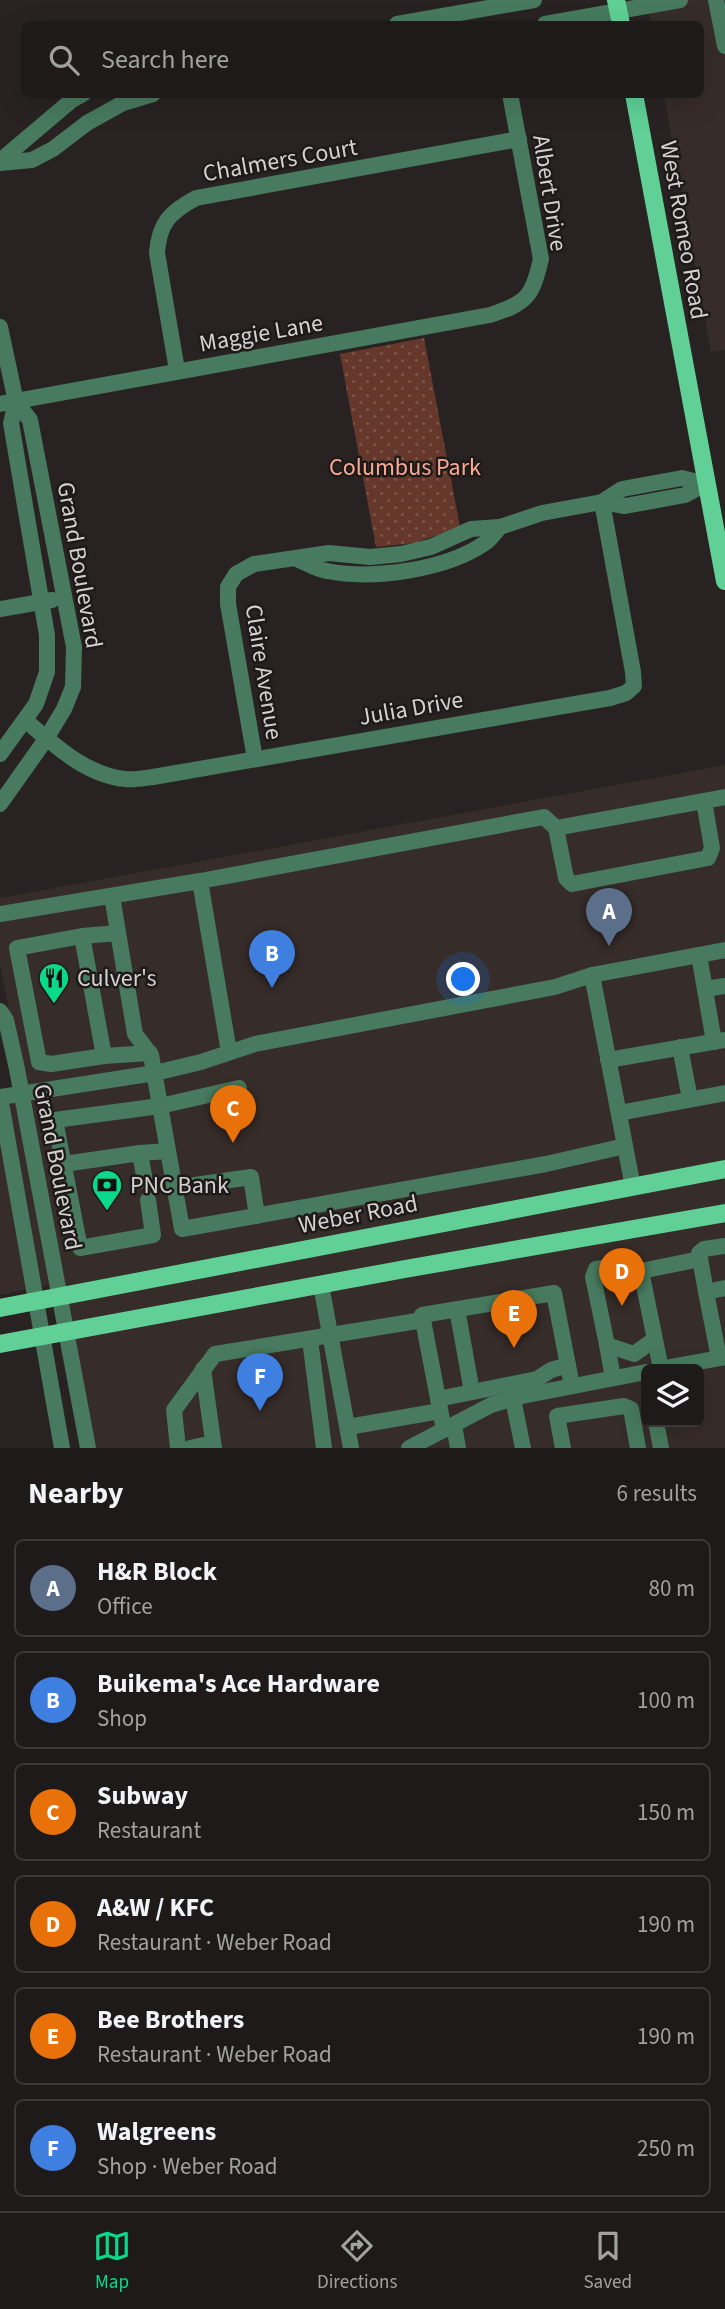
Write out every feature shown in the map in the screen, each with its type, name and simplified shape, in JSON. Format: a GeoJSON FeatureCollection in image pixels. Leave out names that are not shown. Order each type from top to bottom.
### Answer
{"type":"FeatureCollection","features":[{"type":"Feature","properties":{"kind":"main road","name":"West Romeo Road"},"geometry":{"type":"LineString","coordinates":[[635,98],[725,581]]}},
{"type":"Feature","properties":{"kind":"main road","name":"Weber Road"},"geometry":{"type":"LineString","coordinates":[[0,1308],[725,1169]]}},
{"type":"Feature","properties":{"kind":"main road"},"geometry":{"type":"LineString","coordinates":[[0,1345],[725,1213]]}},
{"type":"Feature","properties":{"kind":"street"},"geometry":{"type":"LineString","coordinates":[[411,21],[493,4],[534,0]]}},
{"type":"Feature","properties":{"kind":"street"},"geometry":{"type":"LineString","coordinates":[[564,21],[680,0]]}},
{"type":"Feature","properties":{"kind":"street"},"geometry":{"type":"LineString","coordinates":[[716,0],[725,46]]}},
{"type":"Feature","properties":{"kind":"street"},"geometry":{"type":"LineString","coordinates":[[0,162],[76,98]]}},
{"type":"Feature","properties":{"kind":"street"},"geometry":{"type":"LineString","coordinates":[[0,162],[32,160],[53,149],[87,123],[122,103],[139,98]]}},
{"type":"Feature","properties":{"kind":"street","name":"Albert Drive"},"geometry":{"type":"LineString","coordinates":[[511,98],[541,259],[527,297]]}},
{"type":"Feature","properties":{"kind":"street","name":"Chalmers Court"},"geometry":{"type":"LineString","coordinates":[[177,370],[157,253],[159,234],[176,208],[195,198],[519,139]]}},
{"type":"Feature","properties":{"kind":"street","name":"Maggie Lane"},"geometry":{"type":"LineString","coordinates":[[8,403],[177,370],[490,315],[513,307],[527,297]]}},
{"type":"Feature","properties":{"kind":"street","name":"Grand Boulevard"},"geometry":{"type":"LineString","coordinates":[[0,327],[11,423],[47,635],[47,671],[36,704],[0,754]]}},
{"type":"Feature","properties":{"kind":"street","name":"Grand Boulevard"},"geometry":{"type":"LineString","coordinates":[[0,804],[64,709],[73,687],[74,647],[30,420],[8,403]]}},
{"type":"Feature","properties":{"kind":"street","name":"Claire Avenue"},"geometry":{"type":"LineString","coordinates":[[255,759],[228,604],[228,587],[236,574],[254,564],[297,558],[326,571],[370,574],[407,572],[444,562],[486,542],[500,527],[542,513],[602,502],[622,489],[682,478],[705,484]]}},
{"type":"Feature","properties":{"kind":"street","name":"Julia Drive"},"geometry":{"type":"LineString","coordinates":[[25,720],[46,739],[99,774],[127,780],[610,698],[626,693],[634,686],[633,672],[602,502]]}},
{"type":"Feature","properties":{"kind":"street"},"geometry":{"type":"LineString","coordinates":[[0,609],[65,597]]}},
{"type":"Feature","properties":{"kind":"street"},"geometry":{"type":"LineString","coordinates":[[556,828],[725,797]]}},
{"type":"Feature","properties":{"kind":"street"},"geometry":{"type":"LineString","coordinates":[[0,914],[200,881],[544,817],[556,828],[566,878],[572,884],[700,862],[708,858],[712,848],[704,801]]}},
{"type":"Feature","properties":{"kind":"street"},"geometry":{"type":"LineString","coordinates":[[200,881],[229,1052]]}},
{"type":"Feature","properties":{"kind":"street"},"geometry":{"type":"LineString","coordinates":[[112,896],[135,1034],[150,1053],[155,1073],[182,1229]]}},
{"type":"Feature","properties":{"kind":"street"},"geometry":{"type":"LineString","coordinates":[[118,933],[82,936],[17,948],[40,1062],[51,1064],[150,1053]]}},
{"type":"Feature","properties":{"kind":"street"},"geometry":{"type":"LineString","coordinates":[[82,936],[104,1056]]}},
{"type":"Feature","properties":{"kind":"street"},"geometry":{"type":"LineString","coordinates":[[0,1097],[155,1073],[201,1062],[255,1044],[555,987],[592,975],[725,950]]}},
{"type":"Feature","properties":{"kind":"street"},"geometry":{"type":"LineString","coordinates":[[608,1060],[720,1041],[705,989],[699,955]]}},
{"type":"Feature","properties":{"kind":"street"},"geometry":{"type":"LineString","coordinates":[[592,975],[633,1186]]}},
{"type":"Feature","properties":{"kind":"street"},"geometry":{"type":"LineString","coordinates":[[705,989],[725,986]]}},
{"type":"Feature","properties":{"kind":"street","name":"Grand Boulevard"},"geometry":{"type":"LineString","coordinates":[[0,1011],[6,1020],[12,1042],[88,1448]]}},
{"type":"Feature","properties":{"kind":"street"},"geometry":{"type":"LineString","coordinates":[[680,1047],[690,1099]]}},
{"type":"Feature","properties":{"kind":"street"},"geometry":{"type":"LineString","coordinates":[[55,1120],[160,1106],[239,1088]]}},
{"type":"Feature","properties":{"kind":"street"},"geometry":{"type":"LineString","coordinates":[[50,1089],[80,1248],[546,1164],[625,1146]]}},
{"type":"Feature","properties":{"kind":"street"},"geometry":{"type":"LineString","coordinates":[[619,1113],[725,1093]]}},
{"type":"Feature","properties":{"kind":"street","name":"Grand Boulevard"},"geometry":{"type":"LineString","coordinates":[[0,1097],[62,1448]]}},
{"type":"Feature","properties":{"kind":"street"},"geometry":{"type":"LineString","coordinates":[[64,1164],[167,1151]]}},
{"type":"Feature","properties":{"kind":"street"},"geometry":{"type":"LineString","coordinates":[[140,1153],[145,1181]]}},
{"type":"Feature","properties":{"kind":"street"},"geometry":{"type":"LineString","coordinates":[[174,1188],[251,1177],[257,1216]]}},
{"type":"Feature","properties":{"kind":"street"},"geometry":{"type":"LineString","coordinates":[[148,1200],[153,1235]]}},
{"type":"Feature","properties":{"kind":"street"},"geometry":{"type":"LineString","coordinates":[[686,1364],[722,1357],[699,1253],[704,1249],[725,1246]]}},
{"type":"Feature","properties":{"kind":"street"},"geometry":{"type":"LineString","coordinates":[[613,1378],[593,1277],[596,1269],[628,1263],[641,1270],[700,1259]]}},
{"type":"Feature","properties":{"kind":"street"},"geometry":{"type":"LineString","coordinates":[[641,1270],[659,1364]]}},
{"type":"Feature","properties":{"kind":"street"},"geometry":{"type":"LineString","coordinates":[[321,1285],[351,1448]]}},
{"type":"Feature","properties":{"kind":"street"},"geometry":{"type":"LineString","coordinates":[[706,1292],[725,1288]]}},
{"type":"Feature","properties":{"kind":"street"},"geometry":{"type":"LineString","coordinates":[[458,1448],[439,1405],[422,1315],[554,1293],[572,1386]]}},
{"type":"Feature","properties":{"kind":"street"},"geometry":{"type":"LineString","coordinates":[[457,1309],[472,1392]]}},
{"type":"Feature","properties":{"kind":"street"},"geometry":{"type":"LineString","coordinates":[[178,1448],[174,1410],[215,1354],[423,1320]]}},
{"type":"Feature","properties":{"kind":"street"},"geometry":{"type":"LineString","coordinates":[[607,1345],[634,1354],[655,1339]]}},
{"type":"Feature","properties":{"kind":"street"},"geometry":{"type":"LineString","coordinates":[[310,1340],[324,1448]]}},
{"type":"Feature","properties":{"kind":"street"},"geometry":{"type":"LineString","coordinates":[[348,1427],[439,1405],[472,1392],[537,1379],[551,1370],[568,1365]]}},
{"type":"Feature","properties":{"kind":"street"},"geometry":{"type":"LineString","coordinates":[[190,1448],[214,1445],[203,1369]]}},
{"type":"Feature","properties":{"kind":"street"},"geometry":{"type":"LineString","coordinates":[[409,1448],[491,1405],[641,1373]]}},
{"type":"Feature","properties":{"kind":"street"},"geometry":{"type":"LineString","coordinates":[[513,1399],[523,1448]]}},
{"type":"Feature","properties":{"kind":"street"},"geometry":{"type":"LineString","coordinates":[[563,1448],[557,1416],[624,1406],[631,1409],[638,1448]]}},
{"type":"Feature","properties":{"kind":"street"},"geometry":{"type":"LineString","coordinates":[[657,1427],[661,1448]]}},
{"type":"Feature","properties":{"kind":"shaded area"},"geometry":{"type":"Polygon","coordinates":[[[647,0],[725,0],[725,350],[711,352],[665,98],[704,98],[704,21],[650,21],[647,0]]]}},
{"type":"Feature","properties":{"kind":"shaded area"},"geometry":{"type":"Polygon","coordinates":[[[725,765],[725,1448],[96,1448],[63,1282],[0,1295],[0,1102],[26,1097],[0,964],[0,898],[725,765]]]}},
{"type":"Feature","properties":{"kind":"green space","name":"Columbus Park"},"geometry":{"type":"Polygon","coordinates":[[[424,338],[460,527],[415,543],[376,547],[340,354],[424,338]]]}},
{"type":"Feature","properties":{"kind":"place","name":"H&R Block"},"geometry":{"type":"Point","coordinates":[609,946]}},
{"type":"Feature","properties":{"kind":"place","name":"Buikema's Ace Hardware"},"geometry":{"type":"Point","coordinates":[272,988]}},
{"type":"Feature","properties":{"kind":"place","name":"Culver's"},"geometry":{"type":"Point","coordinates":[54,1005]}},
{"type":"Feature","properties":{"kind":"place","name":"Subway"},"geometry":{"type":"Point","coordinates":[233,1143]}},
{"type":"Feature","properties":{"kind":"place","name":"PNC Bank"},"geometry":{"type":"Point","coordinates":[107,1212]}},
{"type":"Feature","properties":{"kind":"place","name":"A&W / KFC"},"geometry":{"type":"Point","coordinates":[622,1306]}},
{"type":"Feature","properties":{"kind":"place","name":"Bee Brothers"},"geometry":{"type":"Point","coordinates":[514,1348]}},
{"type":"Feature","properties":{"kind":"place","name":"Walgreens"},"geometry":{"type":"Point","coordinates":[260,1411]}}]}
